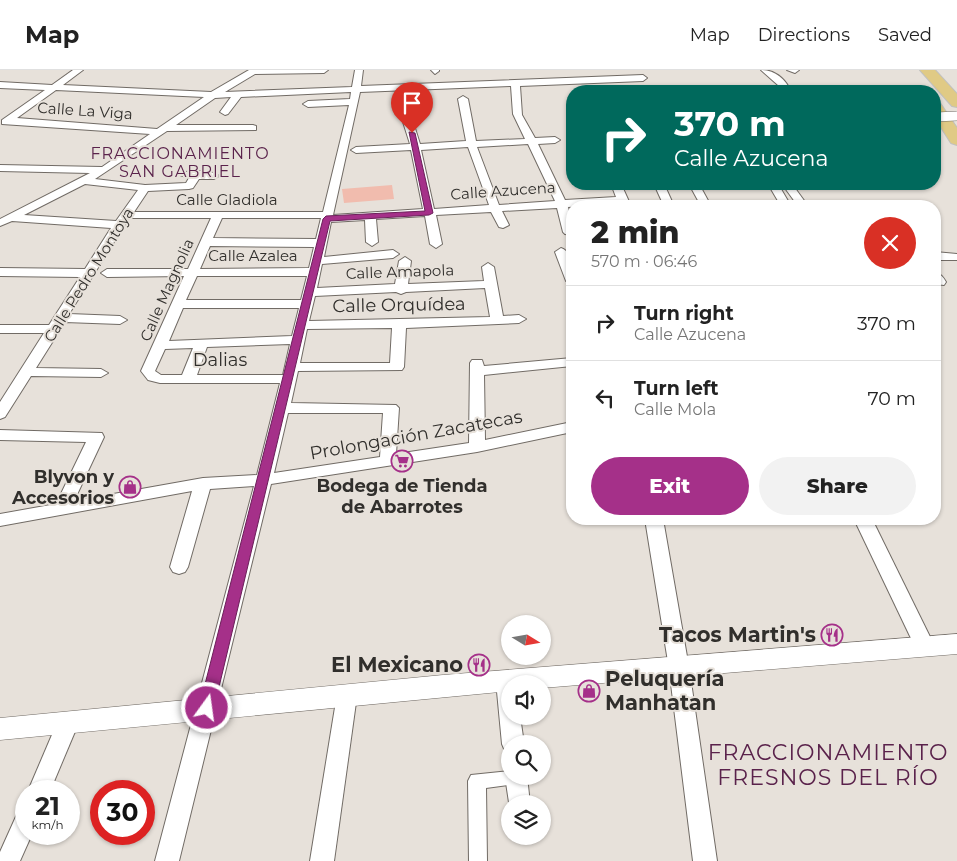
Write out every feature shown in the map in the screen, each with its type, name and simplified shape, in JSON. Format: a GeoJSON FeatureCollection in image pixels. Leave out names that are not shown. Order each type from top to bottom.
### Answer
{"type":"FeatureCollection","features":[{"type":"Feature","properties":{"kind":"main road"},"geometry":{"type":"LineString","coordinates":[[927,70],[940,85]]}},
{"type":"Feature","properties":{"kind":"main road"},"geometry":{"type":"LineString","coordinates":[[941,86],[957,104]]}},
{"type":"Feature","properties":{"kind":"main road"},"geometry":{"type":"LineString","coordinates":[[941,115],[957,140]]}},
{"type":"Feature","properties":{"kind":"street"},"geometry":{"type":"LineString","coordinates":[[4,123],[79,70]]}},
{"type":"Feature","properties":{"kind":"street"},"geometry":{"type":"LineString","coordinates":[[3,219],[85,181],[104,170],[213,95],[255,70],[324,70]]}},
{"type":"Feature","properties":{"kind":"street"},"geometry":{"type":"LineString","coordinates":[[167,861],[282,408],[354,102],[359,70]]}},
{"type":"Feature","properties":{"kind":"street"},"geometry":{"type":"LineString","coordinates":[[526,70],[529,82]]}},
{"type":"Feature","properties":{"kind":"street"},"geometry":{"type":"LineString","coordinates":[[765,70],[784,85]]}},
{"type":"Feature","properties":{"kind":"street"},"geometry":{"type":"LineString","coordinates":[[0,85],[213,95],[467,81],[515,83],[643,77]]}},
{"type":"Feature","properties":{"kind":"street"},"geometry":{"type":"LineString","coordinates":[[515,83],[519,116],[561,203],[566,221]]}},
{"type":"Feature","properties":{"kind":"street"},"geometry":{"type":"LineString","coordinates":[[225,112],[238,94]]}},
{"type":"Feature","properties":{"kind":"street"},"geometry":{"type":"LineString","coordinates":[[463,99],[464,115],[473,144],[495,208],[503,225]]}},
{"type":"Feature","properties":{"kind":"street"},"geometry":{"type":"LineString","coordinates":[[308,104],[354,102]]}},
{"type":"Feature","properties":{"kind":"street"},"geometry":{"type":"LineString","coordinates":[[402,103],[416,148],[436,244]]}},
{"type":"Feature","properties":{"kind":"street"},"geometry":{"type":"LineString","coordinates":[[941,117],[957,116]]}},
{"type":"Feature","properties":{"kind":"street","name":"Calle La Viga"},"geometry":{"type":"LineString","coordinates":[[4,123],[162,130],[253,128]]}},
{"type":"Feature","properties":{"kind":"street"},"geometry":{"type":"LineString","coordinates":[[356,150],[555,140]]}},
{"type":"Feature","properties":{"kind":"street"},"geometry":{"type":"LineString","coordinates":[[0,168],[104,170]]}},
{"type":"Feature","properties":{"kind":"street"},"geometry":{"type":"LineString","coordinates":[[145,188],[188,186],[196,176],[214,176]]}},
{"type":"Feature","properties":{"kind":"street","name":"Calle Pedro Montoya"},"geometry":{"type":"LineString","coordinates":[[0,414],[6,395],[27,372],[88,273],[145,188],[85,181]]}},
{"type":"Feature","properties":{"kind":"street","name":"Calle Azucena"},"geometry":{"type":"LineString","coordinates":[[327,217],[429,213],[566,203]]}},
{"type":"Feature","properties":{"kind":"street","name":"Calle Gladiola"},"geometry":{"type":"LineString","coordinates":[[3,219],[123,220],[218,215],[327,217]]}},
{"type":"Feature","properties":{"kind":"street","name":"Calle Magnolia"},"geometry":{"type":"LineString","coordinates":[[153,377],[148,371],[218,215]]}},
{"type":"Feature","properties":{"kind":"street"},"geometry":{"type":"LineString","coordinates":[[370,216],[372,242]]}},
{"type":"Feature","properties":{"kind":"street"},"geometry":{"type":"LineString","coordinates":[[207,242],[321,242]]}},
{"type":"Feature","properties":{"kind":"street"},"geometry":{"type":"LineString","coordinates":[[561,252],[566,265]]}},
{"type":"Feature","properties":{"kind":"street","name":"Calle Azalea"},"geometry":{"type":"LineString","coordinates":[[107,273],[192,272],[315,266],[393,254]]}},
{"type":"Feature","properties":{"kind":"street"},"geometry":{"type":"LineString","coordinates":[[941,256],[954,257]]}},
{"type":"Feature","properties":{"kind":"street"},"geometry":{"type":"LineString","coordinates":[[401,290],[404,261]]}},
{"type":"Feature","properties":{"kind":"street"},"geometry":{"type":"LineString","coordinates":[[488,267],[497,320]]}},
{"type":"Feature","properties":{"kind":"street"},"geometry":{"type":"LineString","coordinates":[[0,272],[88,273]]}},
{"type":"Feature","properties":{"kind":"street","name":"Calle Amapola"},"geometry":{"type":"LineString","coordinates":[[308,298],[492,284]]}},
{"type":"Feature","properties":{"kind":"street"},"geometry":{"type":"LineString","coordinates":[[178,304],[308,298]]}},
{"type":"Feature","properties":{"kind":"street","name":"Calle Orquídea"},"geometry":{"type":"LineString","coordinates":[[161,345],[202,343],[299,332],[519,319]]}},
{"type":"Feature","properties":{"kind":"street"},"geometry":{"type":"LineString","coordinates":[[0,329],[120,320]]}},
{"type":"Feature","properties":{"kind":"street","name":"Dalias"},"geometry":{"type":"LineString","coordinates":[[153,377],[188,379],[397,367],[399,325]]}},
{"type":"Feature","properties":{"kind":"street"},"geometry":{"type":"LineString","coordinates":[[188,379],[202,343]]}},
{"type":"Feature","properties":{"kind":"street"},"geometry":{"type":"LineString","coordinates":[[477,447],[478,367],[566,362]]}},
{"type":"Feature","properties":{"kind":"street"},"geometry":{"type":"LineString","coordinates":[[27,372],[101,373]]}},
{"type":"Feature","properties":{"kind":"street"},"geometry":{"type":"LineString","coordinates":[[282,408],[391,408],[388,461]]}},
{"type":"Feature","properties":{"kind":"street","name":"Prolongación Zacatecas"},"geometry":{"type":"LineString","coordinates":[[0,520],[203,484],[264,480],[477,447],[566,427]]}},
{"type":"Feature","properties":{"kind":"street"},"geometry":{"type":"LineString","coordinates":[[0,435],[96,437],[62,509]]}},
{"type":"Feature","properties":{"kind":"street"},"geometry":{"type":"LineString","coordinates":[[179,567],[203,484]]}},
{"type":"Feature","properties":{"kind":"street"},"geometry":{"type":"LineString","coordinates":[[655,525],[679,668],[705,861]]}},
{"type":"Feature","properties":{"kind":"street"},"geometry":{"type":"LineString","coordinates":[[866,525],[925,647]]}},
{"type":"Feature","properties":{"kind":"street"},"geometry":{"type":"LineString","coordinates":[[551,678],[957,644]]}},
{"type":"Feature","properties":{"kind":"street"},"geometry":{"type":"LineString","coordinates":[[0,729],[501,681]]}},
{"type":"Feature","properties":{"kind":"street"},"geometry":{"type":"LineString","coordinates":[[322,861],[347,695]]}},
{"type":"Feature","properties":{"kind":"street"},"geometry":{"type":"LineString","coordinates":[[43,780],[68,722]]}},
{"type":"Feature","properties":{"kind":"street"},"geometry":{"type":"LineString","coordinates":[[478,861],[477,781],[501,779]]}},
{"type":"Feature","properties":{"kind":"street"},"geometry":{"type":"LineString","coordinates":[[8,861],[15,845]]}},
{"type":"Feature","properties":{"kind":"shaded area"},"geometry":{"type":"Polygon","coordinates":[[[392,185],[394,199],[344,203],[342,189],[392,185]]]}},
{"type":"Feature","properties":{"kind":"place","name":"Bodega de Tienda de Abarrotes"},"geometry":{"type":"Point","coordinates":[402,461]}},
{"type":"Feature","properties":{"kind":"place","name":"Blyvon y Accesorios"},"geometry":{"type":"Point","coordinates":[130,487]}},
{"type":"Feature","properties":{"kind":"place","name":"Tacos Martin's"},"geometry":{"type":"Point","coordinates":[832,635]}},
{"type":"Feature","properties":{"kind":"place","name":"El Mexicano"},"geometry":{"type":"Point","coordinates":[479,665]}},
{"type":"Feature","properties":{"kind":"place","name":"Peluquería Manhatan"},"geometry":{"type":"Point","coordinates":[589,691]}},
{"type":"Feature","properties":{"kind":"district","name":"FRACCIONAMIENTO SAN GABRIEL"},"geometry":{"type":"Point","coordinates":[180,162]}},
{"type":"Feature","properties":{"kind":"district","name":"FRACCIONAMIENTO FRESNOS DEL RÍO"},"geometry":{"type":"Point","coordinates":[828,764]}},
{"type":"Feature","properties":{"kind":"route"},"geometry":{"type":"LineString","coordinates":[[207,708],[282,408],[326,219],[429,213],[412,133]]}}]}
